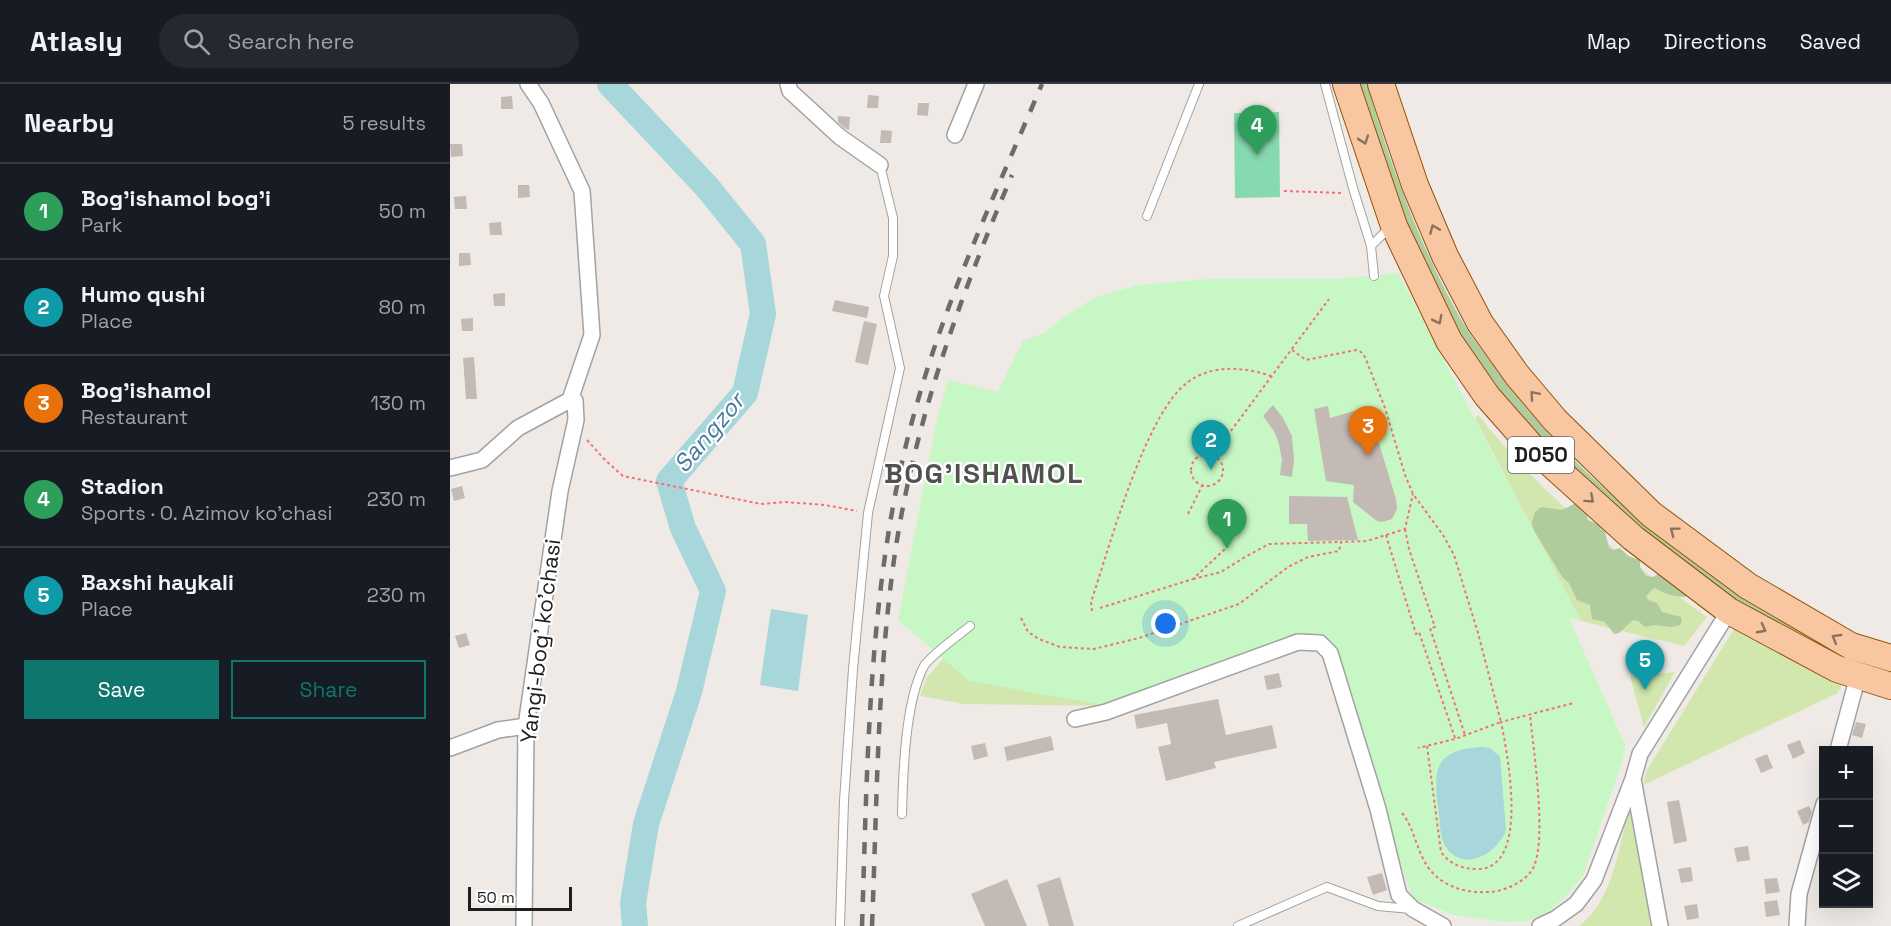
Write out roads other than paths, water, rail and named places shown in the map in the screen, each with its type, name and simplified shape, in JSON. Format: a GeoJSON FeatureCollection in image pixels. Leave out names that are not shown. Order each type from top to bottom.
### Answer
{"type":"FeatureCollection","features":[{"type":"Feature","properties":{"kind":"main road","name":"D050"},"geometry":{"type":"LineString","coordinates":[[1346,84],[1394,226],[1449,341],[1487,396],[1531,446],[1633,538],[1729,611],[1837,669],[1891,686]]}},
{"type":"Feature","properties":{"kind":"main road","name":"D050"},"geometry":{"type":"LineString","coordinates":[[1381,84],[1415,185],[1450,266],[1480,323],[1517,375],[1556,420],[1651,514],[1748,586],[1851,646],[1891,658]]}},
{"type":"Feature","properties":{"kind":"street"},"geometry":{"type":"LineString","coordinates":[[450,468],[482,460],[518,428],[570,400],[592,334],[582,191],[541,103],[528,84]]}},
{"type":"Feature","properties":{"kind":"street"},"geometry":{"type":"LineString","coordinates":[[788,84],[790,91],[840,137],[880,165]]}},
{"type":"Feature","properties":{"kind":"street"},"geometry":{"type":"LineString","coordinates":[[955,135],[976,84]]}},
{"type":"Feature","properties":{"kind":"street","name":"Yangi-bog' ko'chasi"},"geometry":{"type":"LineString","coordinates":[[524,926],[526,726],[560,491],[575,427],[576,401],[570,400]]}},
{"type":"Feature","properties":{"kind":"street"},"geometry":{"type":"LineString","coordinates":[[1540,926],[1555,919],[1576,904],[1594,880],[1633,779],[1640,754],[1729,611]]}},
{"type":"Feature","properties":{"kind":"street"},"geometry":{"type":"LineString","coordinates":[[1075,719],[1106,712],[1298,642],[1320,643],[1330,652],[1378,809],[1399,895],[1413,909],[1443,926]]}},
{"type":"Feature","properties":{"kind":"street"},"geometry":{"type":"LineString","coordinates":[[1839,746],[1858,676]]}},
{"type":"Feature","properties":{"kind":"street"},"geometry":{"type":"LineString","coordinates":[[450,748],[498,730],[526,726]]}},
{"type":"Feature","properties":{"kind":"street"},"geometry":{"type":"LineString","coordinates":[[1633,779],[1660,926]]}},
{"type":"Feature","properties":{"kind":"street"},"geometry":{"type":"LineString","coordinates":[[1797,926],[1799,894],[1819,822]]}},
{"type":"Feature","properties":{"kind":"lane"},"geometry":{"type":"LineString","coordinates":[[1147,216],[1199,84]]}},
{"type":"Feature","properties":{"kind":"lane"},"geometry":{"type":"LineString","coordinates":[[1325,84],[1354,193],[1371,246],[1374,276]]}},
{"type":"Feature","properties":{"kind":"lane"},"geometry":{"type":"LineString","coordinates":[[840,926],[844,801],[853,669],[868,513],[900,368],[884,296],[893,256],[893,218],[880,165]]}},
{"type":"Feature","properties":{"kind":"lane"},"geometry":{"type":"LineString","coordinates":[[1371,246],[1394,226]]}},
{"type":"Feature","properties":{"kind":"lane"},"geometry":{"type":"LineString","coordinates":[[902,814],[904,770],[913,693],[925,664],[970,626]]}},
{"type":"Feature","properties":{"kind":"lane"},"geometry":{"type":"LineString","coordinates":[[1238,926],[1327,887],[1378,906],[1413,909]]}},
{"type":"Feature","properties":{"kind":"water"},"geometry":{"type":"Polygon","coordinates":[[[771,609],[808,615],[798,691],[760,685],[771,609]]]}},
{"type":"Feature","properties":{"kind":"water"},"geometry":{"type":"Polygon","coordinates":[[[1490,748],[1500,757],[1506,830],[1496,846],[1489,852],[1473,859],[1464,859],[1448,850],[1442,838],[1436,788],[1437,777],[1444,759],[1464,749],[1490,748]]]}},
{"type":"Feature","properties":{"kind":"waterway","name":"Sangzor"},"geometry":{"type":"LineString","coordinates":[[610,84],[707,187],[753,244],[763,314],[745,393],[669,481],[683,528],[713,591],[689,692],[646,824],[633,903],[635,926]]}},
{"type":"Feature","properties":{"kind":"railway"},"geometry":{"type":"LineString","coordinates":[[862,926],[869,727],[874,661],[880,595],[901,464],[930,359],[944,319],[1042,84]]}},
{"type":"Feature","properties":{"kind":"railway"},"geometry":{"type":"LineString","coordinates":[[872,926],[878,743],[884,651],[888,605],[902,510],[940,364],[956,316],[1012,175]]}},
{"type":"Feature","properties":{"kind":"place","name":"Stadion"},"geometry":{"type":"Point","coordinates":[1257,155]}},
{"type":"Feature","properties":{"kind":"place","name":"Bog'ishamol"},"geometry":{"type":"Point","coordinates":[1368,456]}},
{"type":"Feature","properties":{"kind":"place","name":"Humo qushi"},"geometry":{"type":"Point","coordinates":[1211,470]}},
{"type":"Feature","properties":{"kind":"place","name":"Bog'ishamol bog'i"},"geometry":{"type":"Point","coordinates":[1227,549]}},
{"type":"Feature","properties":{"kind":"place","name":"Baxshi haykali"},"geometry":{"type":"Point","coordinates":[1645,690]}},
{"type":"Feature","properties":{"kind":"district","name":"BOG'ISHAMOL"},"geometry":{"type":"Point","coordinates":[984,473]}}]}
